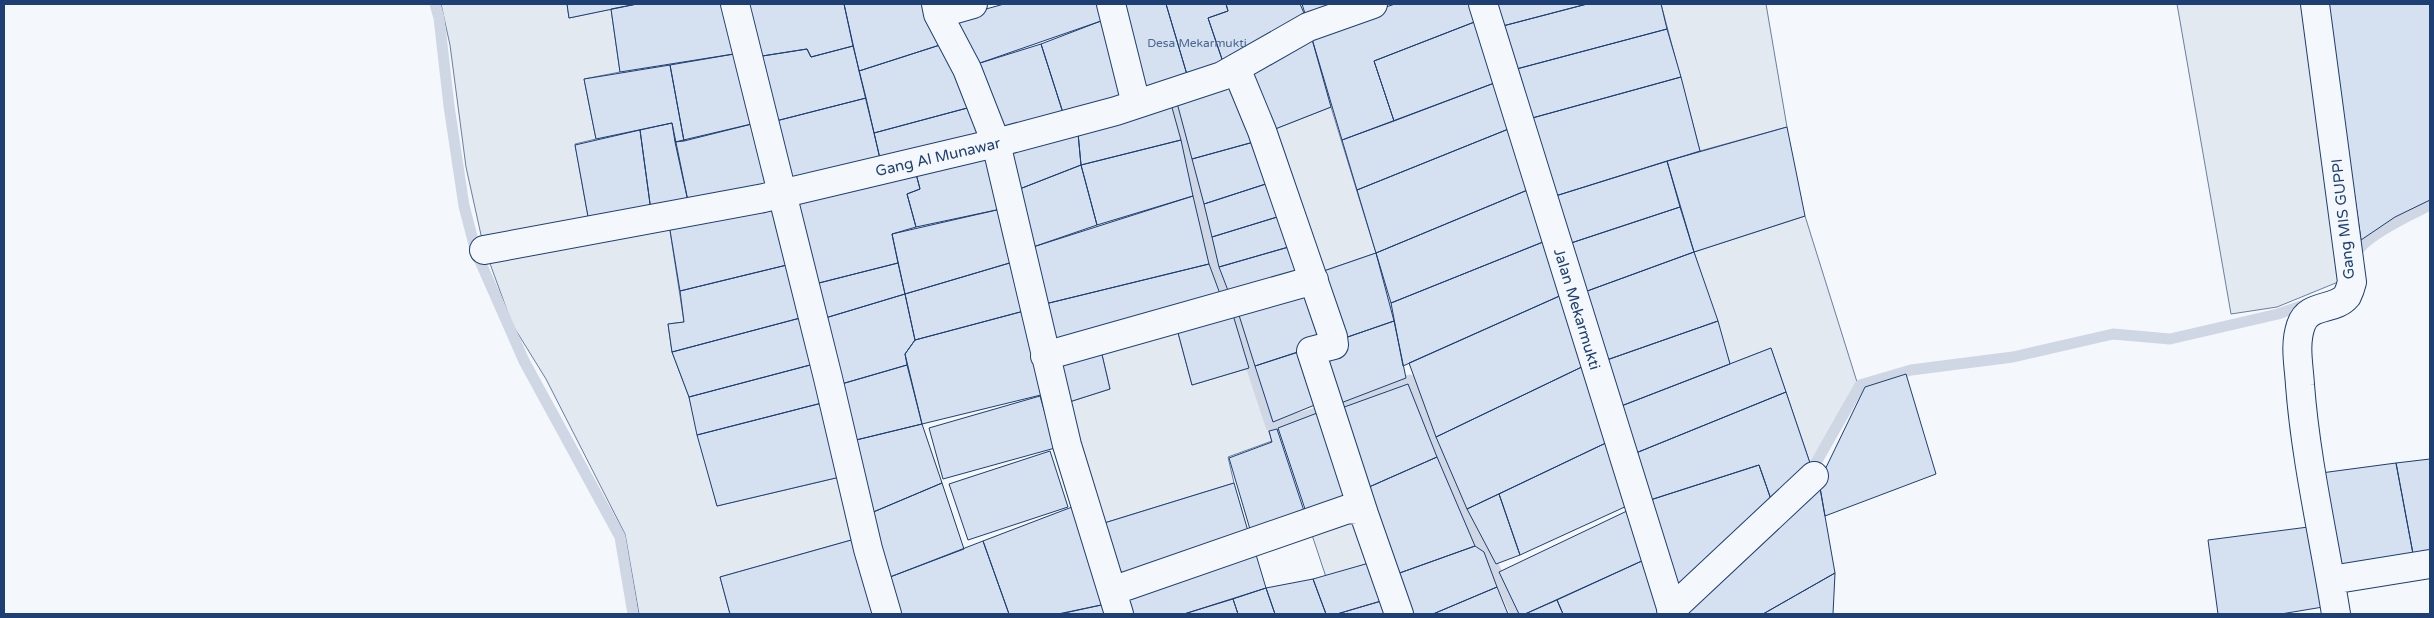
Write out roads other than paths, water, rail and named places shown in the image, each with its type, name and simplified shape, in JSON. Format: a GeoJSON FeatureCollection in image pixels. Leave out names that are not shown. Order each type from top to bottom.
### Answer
{"type":"FeatureCollection","features":[{"type":"Feature","properties":{"kind":"street"},"geometry":{"type":"LineString","coordinates":[[735,4],[868,549],[886,614]]}},
{"type":"Feature","properties":{"kind":"street"},"geometry":{"type":"LineString","coordinates":[[973,4],[937,9],[968,69],[996,143],[1067,444],[1116,603],[1348,509],[1358,510],[1364,514]]}},
{"type":"Feature","properties":{"kind":"street"},"geometry":{"type":"LineString","coordinates":[[1111,4],[1136,104]]}},
{"type":"Feature","properties":{"kind":"street","name":"Gang Al Munawar"},"geometry":{"type":"LineString","coordinates":[[484,250],[782,194],[996,143],[1136,104],[1222,76],[1308,27],[1373,4]]}},
{"type":"Feature","properties":{"kind":"street","name":"Jalan Mekarmukti"},"geometry":{"type":"LineString","coordinates":[[1482,4],[1672,612]]}},
{"type":"Feature","properties":{"kind":"street","name":"Gang MIS GUPPI"},"geometry":{"type":"LineString","coordinates":[[2315,4],[2352,282],[2346,296],[2306,316],[2301,323],[2297,341],[2304,437],[2336,614]]}},
{"type":"Feature","properties":{"kind":"street"},"geometry":{"type":"LineString","coordinates":[[1236,68],[1262,131],[1314,280],[1334,345],[1312,352],[1364,514],[1399,614]]}},
{"type":"Feature","properties":{"kind":"street"},"geometry":{"type":"LineString","coordinates":[[1046,356],[1314,280]]}},
{"type":"Feature","properties":{"kind":"street"},"geometry":{"type":"LineString","coordinates":[[1672,612],[1814,476]]}},
{"type":"Feature","properties":{"kind":"street"},"geometry":{"type":"LineString","coordinates":[[2331,580],[2430,564]]}},
{"type":"Feature","properties":{"kind":"waterway"},"geometry":{"type":"LineString","coordinates":[[435,4],[439,18],[449,106],[464,206],[476,252],[524,361],[620,537],[633,614]]}},
{"type":"Feature","properties":{"kind":"waterway"},"geometry":{"type":"LineString","coordinates":[[1174,92],[1215,266],[1232,308],[1271,426],[1330,409],[1410,380],[1474,534],[1487,552],[1516,614]]}},
{"type":"Feature","properties":{"kind":"waterway"},"geometry":{"type":"LineString","coordinates":[[2355,259],[2364,243],[2374,235],[2430,205]]}},
{"type":"Feature","properties":{"kind":"waterway"},"geometry":{"type":"LineString","coordinates":[[1809,475],[1860,385],[1911,370],[2013,357],[2113,334],[2170,339],[2278,314],[2307,304]]}}]}
